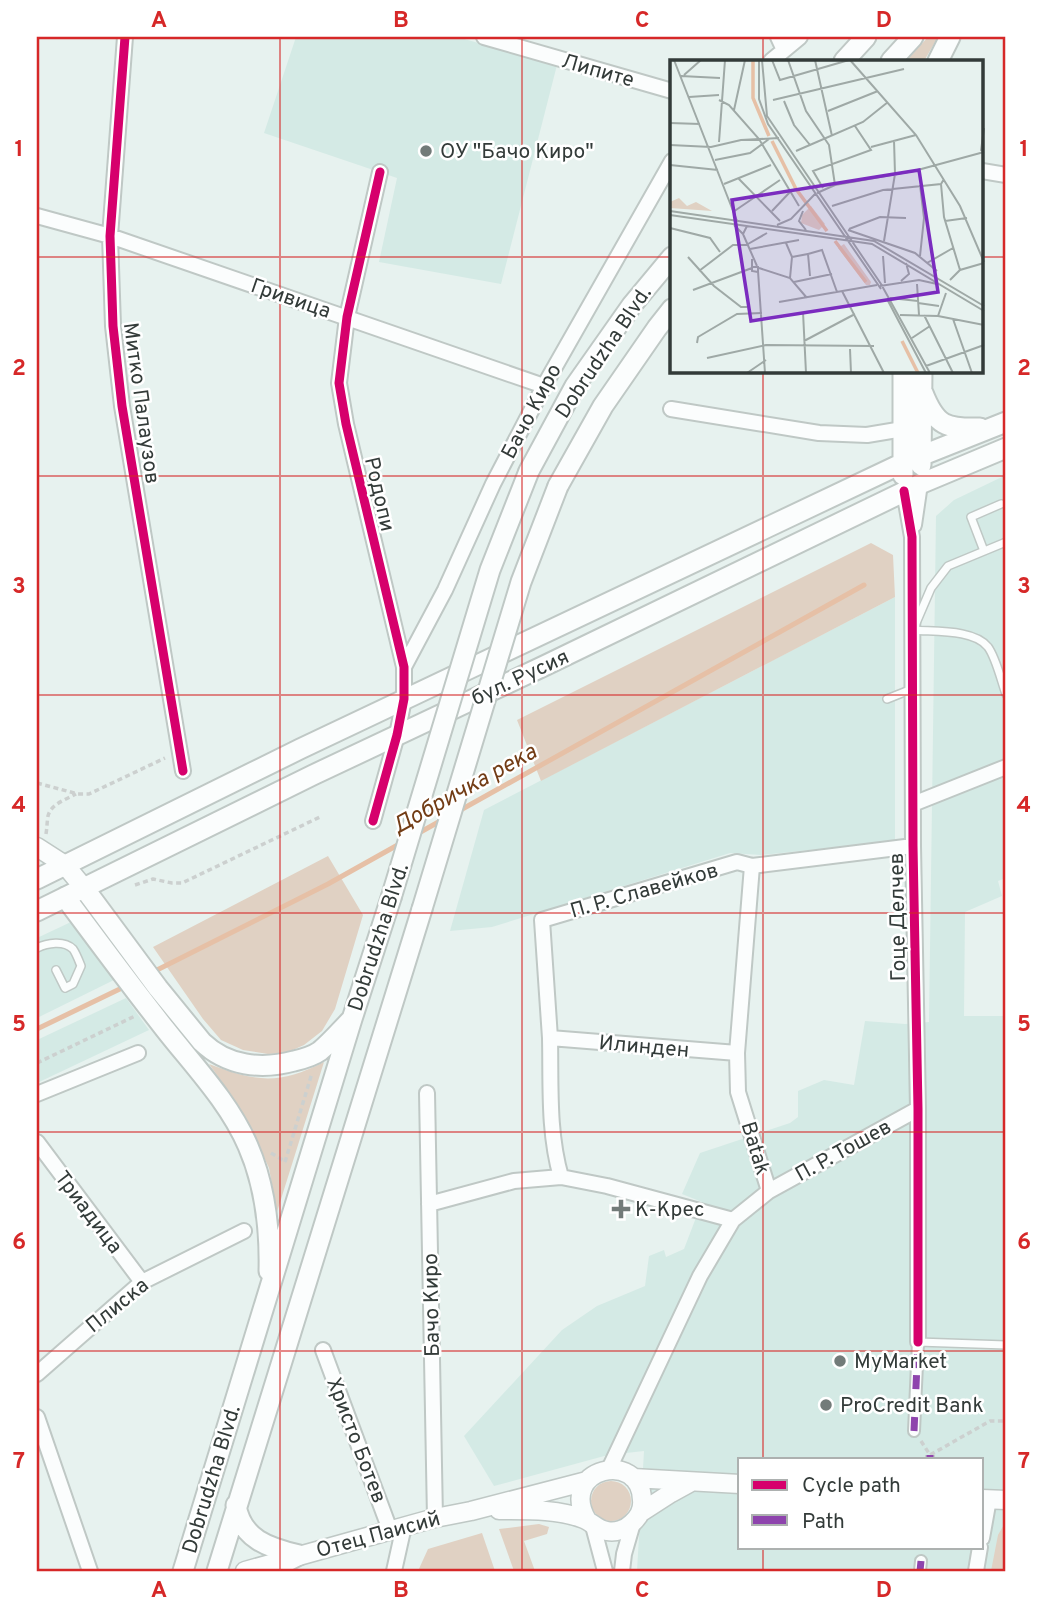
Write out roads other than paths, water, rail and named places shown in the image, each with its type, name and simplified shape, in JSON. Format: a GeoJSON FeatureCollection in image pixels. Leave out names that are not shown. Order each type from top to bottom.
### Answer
{"type":"FeatureCollection","features":[{"type":"Feature","properties":{"kind":"main road"},"geometry":{"type":"LineString","coordinates":[[845,60],[866,37]]}},
{"type":"Feature","properties":{"kind":"main road"},"geometry":{"type":"LineString","coordinates":[[892,60],[913,37]]}},
{"type":"Feature","properties":{"kind":"main road"},"geometry":{"type":"LineString","coordinates":[[938,60],[950,37]]}},
{"type":"Feature","properties":{"kind":"main road","name":"Dobrudzha Blvd."},"geometry":{"type":"LineString","coordinates":[[183,1571],[490,570],[529,471],[575,386],[632,305],[670,259]]}},
{"type":"Feature","properties":{"kind":"main road","name":"Dobrudzha Blvd."},"geometry":{"type":"LineString","coordinates":[[217,1571],[376,1063],[522,582],[558,486],[603,406],[670,312]]}},
{"type":"Feature","properties":{"kind":"main road"},"geometry":{"type":"LineString","coordinates":[[903,373],[902,463],[912,488]]}},
{"type":"Feature","properties":{"kind":"main road"},"geometry":{"type":"LineString","coordinates":[[922,380],[929,408],[940,422],[964,428],[1000,424]]}},
{"type":"Feature","properties":{"kind":"main road"},"geometry":{"type":"LineString","coordinates":[[912,488],[921,456],[922,380]]}},
{"type":"Feature","properties":{"kind":"main road","name":"бул. Русия"},"geometry":{"type":"LineString","coordinates":[[42,876],[404,699],[902,463],[1000,424]]}},
{"type":"Feature","properties":{"kind":"main road","name":"бул. Русия"},"geometry":{"type":"LineString","coordinates":[[37,911],[84,888],[121,880],[397,735],[912,488],[1006,448]]}},
{"type":"Feature","properties":{"kind":"main road"},"geometry":{"type":"LineString","coordinates":[[121,880],[109,883],[106,897],[109,914],[129,966]]}},
{"type":"Feature","properties":{"kind":"main road"},"geometry":{"type":"LineString","coordinates":[[84,888],[117,933]]}},
{"type":"Feature","properties":{"kind":"main road"},"geometry":{"type":"LineString","coordinates":[[65,897],[129,966],[150,993],[248,1145],[260,1182],[268,1224],[268,1297]]}},
{"type":"Feature","properties":{"kind":"main road"},"geometry":{"type":"LineString","coordinates":[[150,993],[210,1050],[242,1064],[272,1065],[300,1060],[318,1052],[352,1019]]}},
{"type":"Feature","properties":{"kind":"main road"},"geometry":{"type":"LineString","coordinates":[[170,1571],[205,1498]]}},
{"type":"Feature","properties":{"kind":"main road"},"geometry":{"type":"LineString","coordinates":[[236,1505],[238,1518],[250,1534],[270,1546],[299,1555]]}},
{"type":"Feature","properties":{"kind":"main road"},"geometry":{"type":"LineString","coordinates":[[268,1571],[299,1555]]}},
{"type":"Feature","properties":{"kind":"street","name":"Митко Палаузов"},"geometry":{"type":"LineString","coordinates":[[125,37],[110,236],[113,326],[122,405],[183,771]]}},
{"type":"Feature","properties":{"kind":"street","name":"Липите"},"geometry":{"type":"LineString","coordinates":[[484,37],[670,90]]}},
{"type":"Feature","properties":{"kind":"street"},"geometry":{"type":"LineString","coordinates":[[772,60],[781,43],[800,37]]}},
{"type":"Feature","properties":{"kind":"street","name":"Бачо Киро"},"geometry":{"type":"LineString","coordinates":[[404,667],[445,590],[493,484],[544,386],[670,165]]}},
{"type":"Feature","properties":{"kind":"street"},"geometry":{"type":"LineString","coordinates":[[984,171],[1006,175]]}},
{"type":"Feature","properties":{"kind":"street","name":"Родопи"},"geometry":{"type":"LineString","coordinates":[[373,821],[397,735],[404,699],[404,667],[346,424],[339,383],[347,317],[380,172]]}},
{"type":"Feature","properties":{"kind":"street","name":"Гривица"},"geometry":{"type":"LineString","coordinates":[[37,216],[110,236],[544,386]]}},
{"type":"Feature","properties":{"kind":"street"},"geometry":{"type":"LineString","coordinates":[[671,410],[819,433],[867,435],[902,429]]}},
{"type":"Feature","properties":{"kind":"street","name":"Гоце Делчев"},"geometry":{"type":"LineString","coordinates":[[912,488],[913,846],[918,1109],[918,1342],[914,1431]]}},
{"type":"Feature","properties":{"kind":"street"},"geometry":{"type":"LineString","coordinates":[[913,804],[1006,767]]}},
{"type":"Feature","properties":{"kind":"street"},"geometry":{"type":"LineString","coordinates":[[40,844],[65,865],[84,888]]}},
{"type":"Feature","properties":{"kind":"street"},"geometry":{"type":"LineString","coordinates":[[40,844],[42,876],[65,897]]}},
{"type":"Feature","properties":{"kind":"street","name":"П. Р. Славейков"},"geometry":{"type":"LineString","coordinates":[[550,1038],[542,920],[737,862],[752,866],[913,846]]}},
{"type":"Feature","properties":{"kind":"street","name":"Batak"},"geometry":{"type":"LineString","coordinates":[[609,1469],[701,1276],[733,1220],[769,1191],[738,1091],[737,1053],[752,866]]}},
{"type":"Feature","properties":{"kind":"street"},"geometry":{"type":"LineString","coordinates":[[550,1038],[552,1121],[555,1156],[561,1177]]}},
{"type":"Feature","properties":{"kind":"street","name":"Илинден"},"geometry":{"type":"LineString","coordinates":[[550,1038],[737,1053]]}},
{"type":"Feature","properties":{"kind":"street"},"geometry":{"type":"LineString","coordinates":[[37,1094],[138,1053]]}},
{"type":"Feature","properties":{"kind":"street","name":"Бачо Киро"},"geometry":{"type":"LineString","coordinates":[[427,1093],[435,1518]]}},
{"type":"Feature","properties":{"kind":"street","name":"П. Р. Тошев"},"geometry":{"type":"LineString","coordinates":[[769,1191],[918,1109]]}},
{"type":"Feature","properties":{"kind":"street","name":"Триадица"},"geometry":{"type":"LineString","coordinates":[[37,1142],[142,1282]]}},
{"type":"Feature","properties":{"kind":"street"},"geometry":{"type":"LineString","coordinates":[[429,1205],[514,1181],[561,1177],[607,1186],[733,1220]]}},
{"type":"Feature","properties":{"kind":"street","name":"Плиска"},"geometry":{"type":"LineString","coordinates":[[37,1374],[142,1282],[244,1231]]}},
{"type":"Feature","properties":{"kind":"street","name":"Христо Ботев"},"geometry":{"type":"LineString","coordinates":[[323,1350],[397,1528]]}},
{"type":"Feature","properties":{"kind":"street"},"geometry":{"type":"LineString","coordinates":[[37,1417],[90,1571]]}},
{"type":"Feature","properties":{"kind":"street"},"geometry":{"type":"LineString","coordinates":[[609,1469],[618,1470],[634,1478],[642,1495],[624,1554],[622,1571]]}},
{"type":"Feature","properties":{"kind":"street","name":"Отец Паисий"},"geometry":{"type":"LineString","coordinates":[[245,1571],[435,1518],[587,1481],[593,1475],[609,1469]]}},
{"type":"Feature","properties":{"kind":"street"},"geometry":{"type":"LineString","coordinates":[[634,1478],[738,1484]]}},
{"type":"Feature","properties":{"kind":"street"},"geometry":{"type":"LineString","coordinates":[[587,1481],[580,1496],[583,1513],[590,1523],[605,1571]]}},
{"type":"Feature","properties":{"kind":"street","name":"Отец Паисий"},"geometry":{"type":"LineString","coordinates":[[471,1511],[522,1510],[554,1513],[613,1532],[620,1530],[664,1497],[694,1481]]}},
{"type":"Feature","properties":{"kind":"street"},"geometry":{"type":"LineString","coordinates":[[984,1530],[992,1499]]}},
{"type":"Feature","properties":{"kind":"street"},"geometry":{"type":"LineString","coordinates":[[394,1571],[397,1528]]}},
{"type":"Feature","properties":{"kind":"street"},"geometry":{"type":"LineString","coordinates":[[975,1571],[980,1548]]}},
{"type":"Feature","properties":{"kind":"lane"},"geometry":{"type":"LineString","coordinates":[[984,551],[971,517],[1001,504]]}},
{"type":"Feature","properties":{"kind":"lane"},"geometry":{"type":"LineString","coordinates":[[1006,542],[948,566],[931,588],[913,630],[970,635],[980,639],[988,647],[1006,694]]}},
{"type":"Feature","properties":{"kind":"lane"},"geometry":{"type":"LineString","coordinates":[[887,699],[913,688]]}},
{"type":"Feature","properties":{"kind":"lane"},"geometry":{"type":"LineString","coordinates":[[37,948],[50,943],[72,948],[81,966],[73,984],[65,988],[56,970]]}},
{"type":"Feature","properties":{"kind":"lane"},"geometry":{"type":"LineString","coordinates":[[918,1342],[1006,1345]]}},
{"type":"Feature","properties":{"kind":"waterway","name":"Добричка река"},"geometry":{"type":"LineString","coordinates":[[457,812],[864,585]]}},
{"type":"Feature","properties":{"kind":"waterway","name":"Добричка река"},"geometry":{"type":"LineString","coordinates":[[417,834],[442,820]]}},
{"type":"Feature","properties":{"kind":"waterway","name":"Добричка река"},"geometry":{"type":"LineString","coordinates":[[151,973],[328,884],[403,842]]}},
{"type":"Feature","properties":{"kind":"waterway","name":"Добричка река"},"geometry":{"type":"LineString","coordinates":[[37,1029],[126,986]]}},
{"type":"Feature","properties":{"kind":"place","name":"ОУ \"Бачо Киро\""},"geometry":{"type":"Point","coordinates":[426,151]}},
{"type":"Feature","properties":{"kind":"place","name":"К-Крес"},"geometry":{"type":"Point","coordinates":[621,1209]}},
{"type":"Feature","properties":{"kind":"place","name":"MyMarket"},"geometry":{"type":"Point","coordinates":[840,1361]}},
{"type":"Feature","properties":{"kind":"place","name":"ProCredit Bank"},"geometry":{"type":"Point","coordinates":[826,1405]}}]}
